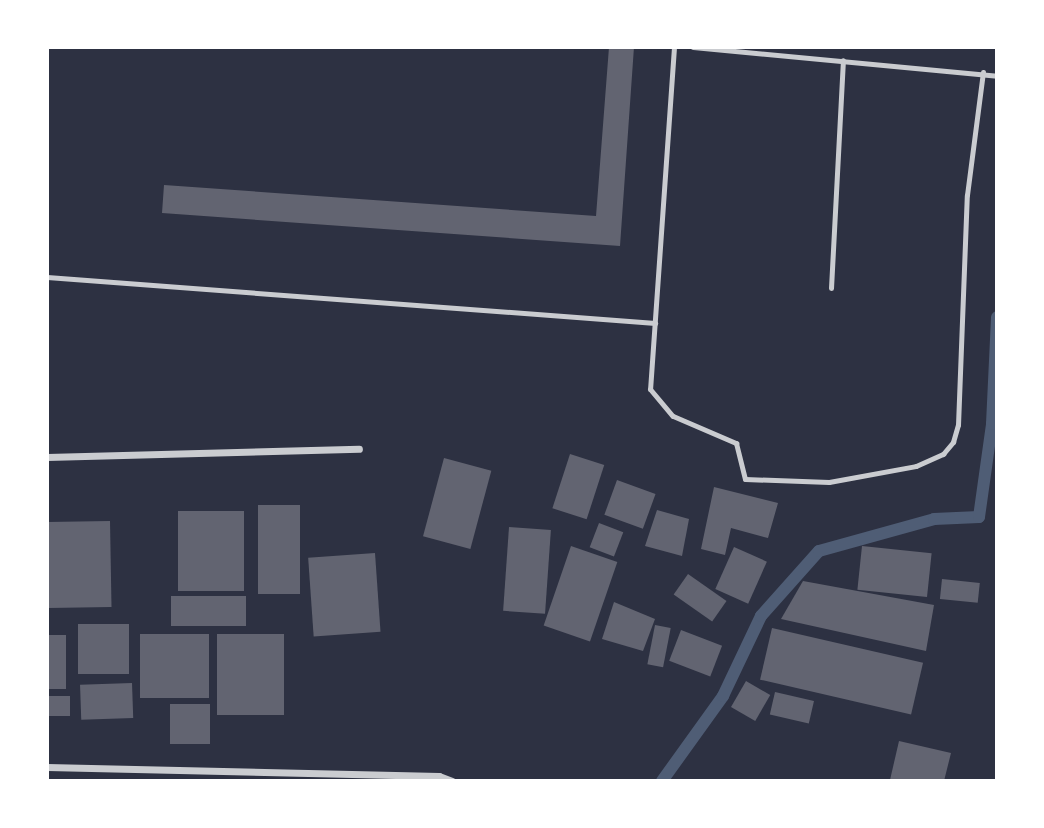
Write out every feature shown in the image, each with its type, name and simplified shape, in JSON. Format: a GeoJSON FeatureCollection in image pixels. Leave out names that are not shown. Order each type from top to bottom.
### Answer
{"type":"FeatureCollection","features":[{"type":"Feature","properties":{"kind":"street"},"geometry":{"type":"LineString","coordinates":[[47,457],[359,449]]}},
{"type":"Feature","properties":{"kind":"street"},"geometry":{"type":"LineString","coordinates":[[47,767],[439,776],[452,781]]}},
{"type":"Feature","properties":{"kind":"lane"},"geometry":{"type":"LineString","coordinates":[[674,47],[650,389],[673,416],[736,443],[745,478],[830,482],[916,466],[943,454],[953,442],[958,425],[967,195],[983,72]]}},
{"type":"Feature","properties":{"kind":"lane"},"geometry":{"type":"LineString","coordinates":[[693,47],[983,72],[997,76]]}},
{"type":"Feature","properties":{"kind":"lane"},"geometry":{"type":"LineString","coordinates":[[831,288],[843,60]]}},
{"type":"Feature","properties":{"kind":"lane"},"geometry":{"type":"LineString","coordinates":[[47,277],[655,323]]}},
{"type":"Feature","properties":{"kind":"building"},"geometry":{"type":"Polygon","coordinates":[[[609,47],[634,47],[620,246],[162,213],[164,185],[596,216],[609,47]]]}},
{"type":"Feature","properties":{"kind":"building"},"geometry":{"type":"Polygon","coordinates":[[[570,454],[604,465],[587,519],[552,508],[570,454]]]}},
{"type":"Feature","properties":{"kind":"building"},"geometry":{"type":"Polygon","coordinates":[[[444,458],[491,471],[470,549],[423,536],[444,458]]]}},
{"type":"Feature","properties":{"kind":"building"},"geometry":{"type":"Polygon","coordinates":[[[617,480],[656,494],[643,529],[604,515],[617,480]]]}},
{"type":"Feature","properties":{"kind":"building"},"geometry":{"type":"Polygon","coordinates":[[[714,487],[778,503],[768,538],[731,528],[725,555],[701,549],[714,487]]]}},
{"type":"Feature","properties":{"kind":"building"},"geometry":{"type":"Polygon","coordinates":[[[258,505],[300,505],[300,594],[258,594],[258,505]]]}},
{"type":"Feature","properties":{"kind":"building"},"geometry":{"type":"Polygon","coordinates":[[[657,510],[689,519],[682,556],[645,546],[657,510]]]}},
{"type":"Feature","properties":{"kind":"building"},"geometry":{"type":"Polygon","coordinates":[[[178,511],[244,511],[244,591],[178,591],[178,511]]]}},
{"type":"Feature","properties":{"kind":"building"},"geometry":{"type":"Polygon","coordinates":[[[110,521],[112,607],[49,608],[47,522],[110,521]]]}},
{"type":"Feature","properties":{"kind":"building"},"geometry":{"type":"Polygon","coordinates":[[[599,523],[623,532],[614,557],[590,547],[599,523]]]}},
{"type":"Feature","properties":{"kind":"building"},"geometry":{"type":"Polygon","coordinates":[[[509,527],[551,530],[545,614],[503,611],[509,527]]]}},
{"type":"Feature","properties":{"kind":"building"},"geometry":{"type":"Polygon","coordinates":[[[571,546],[617,562],[590,641],[544,625],[571,546]]]}},
{"type":"Feature","properties":{"kind":"building"},"geometry":{"type":"Polygon","coordinates":[[[862,546],[932,553],[927,597],[857,590],[862,546]]]}},
{"type":"Feature","properties":{"kind":"building"},"geometry":{"type":"Polygon","coordinates":[[[734,547],[767,562],[748,604],[715,589],[734,547]]]}},
{"type":"Feature","properties":{"kind":"building"},"geometry":{"type":"Polygon","coordinates":[[[375,553],[381,632],[314,636],[308,558],[375,553]]]}},
{"type":"Feature","properties":{"kind":"building"},"geometry":{"type":"Polygon","coordinates":[[[688,574],[727,601],[712,621],[674,594],[688,574]]]}},
{"type":"Feature","properties":{"kind":"building"},"geometry":{"type":"Polygon","coordinates":[[[942,579],[980,583],[978,603],[940,599],[942,579]]]}},
{"type":"Feature","properties":{"kind":"building"},"geometry":{"type":"Polygon","coordinates":[[[803,581],[934,605],[926,651],[781,619],[803,581]]]}},
{"type":"Feature","properties":{"kind":"building"},"geometry":{"type":"Polygon","coordinates":[[[171,596],[246,596],[246,626],[171,626],[171,596]]]}},
{"type":"Feature","properties":{"kind":"building"},"geometry":{"type":"Polygon","coordinates":[[[614,602],[655,619],[643,651],[602,639],[614,602]]]}},
{"type":"Feature","properties":{"kind":"building"},"geometry":{"type":"Polygon","coordinates":[[[78,624],[129,624],[129,674],[78,674],[78,624]]]}},
{"type":"Feature","properties":{"kind":"building"},"geometry":{"type":"Polygon","coordinates":[[[655,625],[671,628],[663,667],[647,664],[655,625]]]}},
{"type":"Feature","properties":{"kind":"building"},"geometry":{"type":"Polygon","coordinates":[[[772,628],[923,663],[911,715],[760,680],[772,628]]]}},
{"type":"Feature","properties":{"kind":"building"},"geometry":{"type":"Polygon","coordinates":[[[681,630],[722,646],[710,677],[669,661],[681,630]]]}},
{"type":"Feature","properties":{"kind":"building"},"geometry":{"type":"Polygon","coordinates":[[[140,634],[209,634],[209,698],[140,698],[140,634]]]}},
{"type":"Feature","properties":{"kind":"building"},"geometry":{"type":"Polygon","coordinates":[[[217,634],[284,634],[284,715],[217,715],[217,634]]]}},
{"type":"Feature","properties":{"kind":"building"},"geometry":{"type":"Polygon","coordinates":[[[47,635],[66,635],[66,689],[47,689],[47,635]]]}},
{"type":"Feature","properties":{"kind":"building"},"geometry":{"type":"Polygon","coordinates":[[[746,681],[770,695],[755,721],[731,707],[746,681]]]}},
{"type":"Feature","properties":{"kind":"building"},"geometry":{"type":"Polygon","coordinates":[[[132,683],[133,718],[81,720],[80,685],[132,683]]]}},
{"type":"Feature","properties":{"kind":"building"},"geometry":{"type":"Polygon","coordinates":[[[775,692],[814,701],[809,723],[770,714],[775,692]]]}},
{"type":"Feature","properties":{"kind":"building"},"geometry":{"type":"Polygon","coordinates":[[[47,696],[70,696],[70,716],[47,716],[47,696]]]}},
{"type":"Feature","properties":{"kind":"building"},"geometry":{"type":"Polygon","coordinates":[[[170,704],[210,704],[210,744],[170,744],[170,704]]]}},
{"type":"Feature","properties":{"kind":"building"},"geometry":{"type":"Polygon","coordinates":[[[899,741],[951,753],[944,781],[890,780],[899,741]]]}},
{"type":"Feature","properties":{"kind":"waterway"},"geometry":{"type":"LineString","coordinates":[[662,781],[723,696],[761,616],[819,551],[934,519],[979,517],[992,424],[997,317]]}}]}
